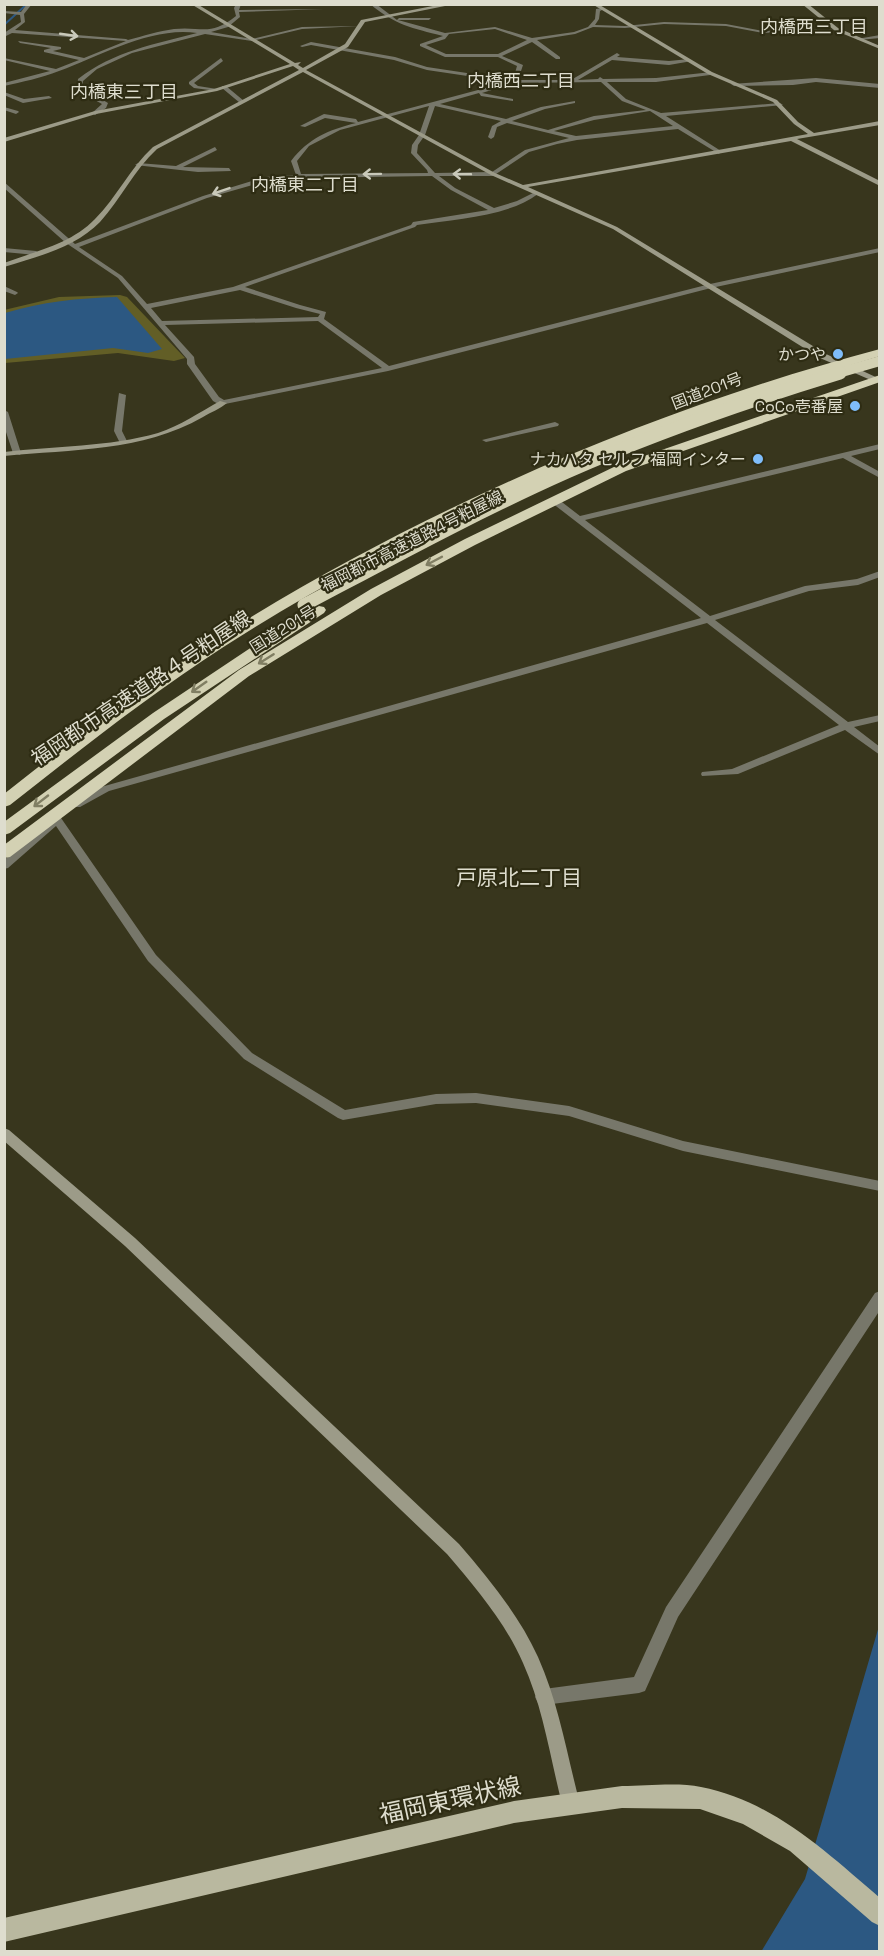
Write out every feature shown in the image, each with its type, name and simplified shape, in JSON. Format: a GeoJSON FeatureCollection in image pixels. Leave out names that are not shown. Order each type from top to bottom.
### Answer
{"type":"FeatureCollection","features":[{"type":"Feature","properties":{"kind":"highway","name":"国道201号"},"geometry":{"type":"LineString","coordinates":[[4,802],[133,701],[220,643],[335,574],[424,527],[612,445],[728,400],[879,352]]}},
{"type":"Feature","properties":{"kind":"highway","name":"福岡都市高速道路4号粕屋線"},"geometry":{"type":"LineString","coordinates":[[304,605],[441,532],[604,457],[674,429],[809,382],[879,361]]}},
{"type":"Feature","properties":{"kind":"highway","name":"国道201号"},"geometry":{"type":"LineString","coordinates":[[4,853],[244,673],[376,592],[470,542],[622,468],[879,376]]}},
{"type":"Feature","properties":{"kind":"highway","name":"福岡都市高速道路4号粕屋線"},"geometry":{"type":"LineString","coordinates":[[4,830],[57,789],[229,666],[319,610],[384,574],[533,499],[613,464],[751,411],[879,376]]}},
{"type":"Feature","properties":{"kind":"highway","name":"福岡都市高速道路４号粕屋線"},"geometry":{"type":"LineString","coordinates":[[4,808],[141,709],[304,605]]}},
{"type":"Feature","properties":{"kind":"main road","name":"福岡東環状線"},"geometry":{"type":"LineString","coordinates":[[4,1930],[502,1814],[622,1797],[700,1798],[749,1814],[798,1843],[879,1914]]}},
{"type":"Feature","properties":{"kind":"street"},"geometry":{"type":"LineString","coordinates":[[4,36],[22,22],[22,14],[30,4]]}},
{"type":"Feature","properties":{"kind":"street"},"geometry":{"type":"LineString","coordinates":[[193,4],[226,26],[303,70],[492,174],[615,228],[838,364],[879,376]]}},
{"type":"Feature","properties":{"kind":"street"},"geometry":{"type":"LineString","coordinates":[[95,113],[104,107],[105,103],[79,89],[80,80],[90,71],[132,53],[226,26],[236,20],[238,16],[236,8],[239,4]]}},
{"type":"Feature","properties":{"kind":"street"},"geometry":{"type":"LineString","coordinates":[[372,4],[389,17],[412,27],[446,35],[495,28],[531,40],[558,58]]}},
{"type":"Feature","properties":{"kind":"street"},"geometry":{"type":"LineString","coordinates":[[594,4],[710,73],[780,105],[796,123],[813,135]]}},
{"type":"Feature","properties":{"kind":"street"},"geometry":{"type":"LineString","coordinates":[[804,4],[836,29],[879,48]]}},
{"type":"Feature","properties":{"kind":"street"},"geometry":{"type":"LineString","coordinates":[[71,244],[96,223],[138,165],[167,140],[342,49],[354,39],[358,26],[363,21],[449,5]]}},
{"type":"Feature","properties":{"kind":"street"},"geometry":{"type":"LineString","coordinates":[[237,11],[321,9]]}},
{"type":"Feature","properties":{"kind":"street"},"geometry":{"type":"LineString","coordinates":[[594,26],[598,10],[602,9]]}},
{"type":"Feature","properties":{"kind":"street"},"geometry":{"type":"LineString","coordinates":[[4,12],[22,14]]}},
{"type":"Feature","properties":{"kind":"street"},"geometry":{"type":"LineString","coordinates":[[389,17],[429,19]]}},
{"type":"Feature","properties":{"kind":"street"},"geometry":{"type":"LineString","coordinates":[[446,35],[422,45],[445,55],[499,56],[531,40],[575,33],[594,26],[706,24],[764,32],[836,29]]}},
{"type":"Feature","properties":{"kind":"street"},"geometry":{"type":"LineString","coordinates":[[4,85],[55,71],[131,40],[180,30],[252,40],[302,28],[358,26]]}},
{"type":"Feature","properties":{"kind":"street"},"geometry":{"type":"LineString","coordinates":[[11,31],[131,40]]}},
{"type":"Feature","properties":{"kind":"street"},"geometry":{"type":"LineString","coordinates":[[859,39],[879,36]]}},
{"type":"Feature","properties":{"kind":"street"},"geometry":{"type":"LineString","coordinates":[[20,42],[59,48],[46,51],[84,59]]}},
{"type":"Feature","properties":{"kind":"street"},"geometry":{"type":"LineString","coordinates":[[302,46],[311,43],[427,68],[514,82],[656,80],[710,73]]}},
{"type":"Feature","properties":{"kind":"street"},"geometry":{"type":"LineString","coordinates":[[573,81],[620,53]]}},
{"type":"Feature","properties":{"kind":"street"},"geometry":{"type":"LineString","coordinates":[[4,140],[95,113],[216,90],[293,64],[330,55]]}},
{"type":"Feature","properties":{"kind":"street"},"geometry":{"type":"LineString","coordinates":[[499,56],[520,65],[514,82]]}},
{"type":"Feature","properties":{"kind":"street"},"geometry":{"type":"LineString","coordinates":[[610,58],[669,63],[689,61]]}},
{"type":"Feature","properties":{"kind":"street"},"geometry":{"type":"LineString","coordinates":[[5,59],[55,71]]}},
{"type":"Feature","properties":{"kind":"street"},"geometry":{"type":"LineString","coordinates":[[216,90],[196,87],[190,83],[221,60]]}},
{"type":"Feature","properties":{"kind":"street"},"geometry":{"type":"LineString","coordinates":[[556,82],[559,72]]}},
{"type":"Feature","properties":{"kind":"street"},"geometry":{"type":"LineString","coordinates":[[600,80],[624,100],[652,110],[719,152]]}},
{"type":"Feature","properties":{"kind":"street"},"geometry":{"type":"LineString","coordinates":[[734,84],[793,83],[816,80],[879,86]]}},
{"type":"Feature","properties":{"kind":"street"},"geometry":{"type":"LineString","coordinates":[[299,176],[294,161],[307,145],[330,133],[360,122],[514,82],[531,90]]}},
{"type":"Feature","properties":{"kind":"street"},"geometry":{"type":"LineString","coordinates":[[224,87],[242,102]]}},
{"type":"Feature","properties":{"kind":"street"},"geometry":{"type":"LineString","coordinates":[[4,93],[23,101]]}},
{"type":"Feature","properties":{"kind":"street"},"geometry":{"type":"LineString","coordinates":[[477,93],[512,100]]}},
{"type":"Feature","properties":{"kind":"street"},"geometry":{"type":"LineString","coordinates":[[4,107],[23,101],[49,98]]}},
{"type":"Feature","properties":{"kind":"street"},"geometry":{"type":"LineString","coordinates":[[491,137],[495,126],[508,120],[543,107],[573,102]]}},
{"type":"Feature","properties":{"kind":"street"},"geometry":{"type":"LineString","coordinates":[[433,104],[577,138]]}},
{"type":"Feature","properties":{"kind":"street"},"geometry":{"type":"LineString","coordinates":[[433,104],[422,135],[415,145],[414,153],[430,169],[431,174],[453,189],[493,210]]}},
{"type":"Feature","properties":{"kind":"street"},"geometry":{"type":"LineString","coordinates":[[659,115],[780,105]]}},
{"type":"Feature","properties":{"kind":"street"},"geometry":{"type":"LineString","coordinates":[[4,107],[15,112]]}},
{"type":"Feature","properties":{"kind":"street"},"geometry":{"type":"LineString","coordinates":[[474,112],[482,109]]}},
{"type":"Feature","properties":{"kind":"street"},"geometry":{"type":"LineString","coordinates":[[550,130],[602,117],[652,110]]}},
{"type":"Feature","properties":{"kind":"street"},"geometry":{"type":"LineString","coordinates":[[303,126],[324,116],[360,122]]}},
{"type":"Feature","properties":{"kind":"street"},"geometry":{"type":"LineString","coordinates":[[521,187],[879,123]]}},
{"type":"Feature","properties":{"kind":"street"},"geometry":{"type":"LineString","coordinates":[[4,265],[36,253],[138,223],[245,183],[274,177],[492,174],[527,151],[577,138],[678,127]]}},
{"type":"Feature","properties":{"kind":"street"},"geometry":{"type":"LineString","coordinates":[[792,139],[879,184]]}},
{"type":"Feature","properties":{"kind":"street"},"geometry":{"type":"LineString","coordinates":[[176,168],[215,149]]}},
{"type":"Feature","properties":{"kind":"street"},"geometry":{"type":"LineString","coordinates":[[138,165],[229,170]]}},
{"type":"Feature","properties":{"kind":"street"},"geometry":{"type":"LineString","coordinates":[[4,184],[15,198],[71,244],[120,277],[191,359],[191,364],[216,399],[223,404]]}},
{"type":"Feature","properties":{"kind":"street"},"geometry":{"type":"LineString","coordinates":[[145,306],[236,288],[413,226],[415,223],[483,213],[519,202],[535,194]]}},
{"type":"Feature","properties":{"kind":"street"},"geometry":{"type":"LineString","coordinates":[[4,250],[36,253]]}},
{"type":"Feature","properties":{"kind":"street"},"geometry":{"type":"LineString","coordinates":[[4,454],[159,435],[176,429],[223,404],[249,396],[388,369],[713,287],[879,252]]}},
{"type":"Feature","properties":{"kind":"street"},"geometry":{"type":"LineString","coordinates":[[4,288],[15,293]]}},
{"type":"Feature","properties":{"kind":"street"},"geometry":{"type":"LineString","coordinates":[[236,288],[248,289],[286,304],[324,313],[320,320]]}},
{"type":"Feature","properties":{"kind":"street"},"geometry":{"type":"LineString","coordinates":[[161,323],[320,320],[388,369]]}},
{"type":"Feature","properties":{"kind":"street"},"geometry":{"type":"LineString","coordinates":[[122,395],[118,431],[123,441]]}},
{"type":"Feature","properties":{"kind":"street"},"geometry":{"type":"LineString","coordinates":[[4,412],[17,453]]}},
{"type":"Feature","properties":{"kind":"street"},"geometry":{"type":"LineString","coordinates":[[486,440],[555,424]]}},
{"type":"Feature","properties":{"kind":"street"},"geometry":{"type":"LineString","coordinates":[[580,519],[879,446]]}},
{"type":"Feature","properties":{"kind":"street"},"geometry":{"type":"LineString","coordinates":[[844,455],[879,476]]}},
{"type":"Feature","properties":{"kind":"street"},"geometry":{"type":"LineString","coordinates":[[555,501],[879,752]]}},
{"type":"Feature","properties":{"kind":"street"},"geometry":{"type":"LineString","coordinates":[[4,866],[57,820],[85,799],[105,789],[709,620],[808,588],[858,582],[879,574]]}},
{"type":"Feature","properties":{"kind":"street"},"geometry":{"type":"LineString","coordinates":[[706,774],[734,772],[846,726],[879,718]]}},
{"type":"Feature","properties":{"kind":"street"},"geometry":{"type":"LineString","coordinates":[[57,820],[152,958],[248,1056],[343,1115],[436,1099],[476,1098],[569,1111],[683,1146],[879,1186]]}},
{"type":"Feature","properties":{"kind":"street"},"geometry":{"type":"LineString","coordinates":[[4,1133],[130,1242],[453,1549],[502,1608],[537,1677],[571,1804]]}},
{"type":"Feature","properties":{"kind":"street"},"geometry":{"type":"LineString","coordinates":[[544,1697],[639,1685],[672,1612],[879,1297]]}},
{"type":"Feature","properties":{"kind":"shaded area"},"geometry":{"type":"Polygon","coordinates":[[[120,295],[127,297],[185,358],[174,361],[118,353],[5,363],[4,310],[59,297],[120,295]]]}},
{"type":"Feature","properties":{"kind":"water"},"geometry":{"type":"Polygon","coordinates":[[[117,297],[162,349],[148,353],[113,348],[5,359],[5,313],[60,301],[117,297]]]}},
{"type":"Feature","properties":{"kind":"water"},"geometry":{"type":"Polygon","coordinates":[[[879,1626],[879,1951],[761,1952],[805,1879],[879,1626]]]}},
{"type":"Feature","properties":{"kind":"waterway"},"geometry":{"type":"LineString","coordinates":[[4,25],[27,4]]}},
{"type":"Feature","properties":{"kind":"place","name":"かつや"},"geometry":{"type":"Point","coordinates":[838,354]}},
{"type":"Feature","properties":{"kind":"place","name":"CoCo壱番屋"},"geometry":{"type":"Point","coordinates":[855,406]}},
{"type":"Feature","properties":{"kind":"place","name":"ナカハタ セルフ 福岡インター"},"geometry":{"type":"Point","coordinates":[758,459]}},
{"type":"Feature","properties":{"kind":"district","name":"内橋西三丁目"},"geometry":{"type":"Point","coordinates":[814,26]}},
{"type":"Feature","properties":{"kind":"district","name":"内橋西二丁目"},"geometry":{"type":"Point","coordinates":[521,80]}},
{"type":"Feature","properties":{"kind":"district","name":"内橋東三丁目"},"geometry":{"type":"Point","coordinates":[124,91]}},
{"type":"Feature","properties":{"kind":"district","name":"内橋東二丁目"},"geometry":{"type":"Point","coordinates":[305,184]}},
{"type":"Feature","properties":{"kind":"district","name":"戸原北二丁目"},"geometry":{"type":"Point","coordinates":[519,877]}}]}
